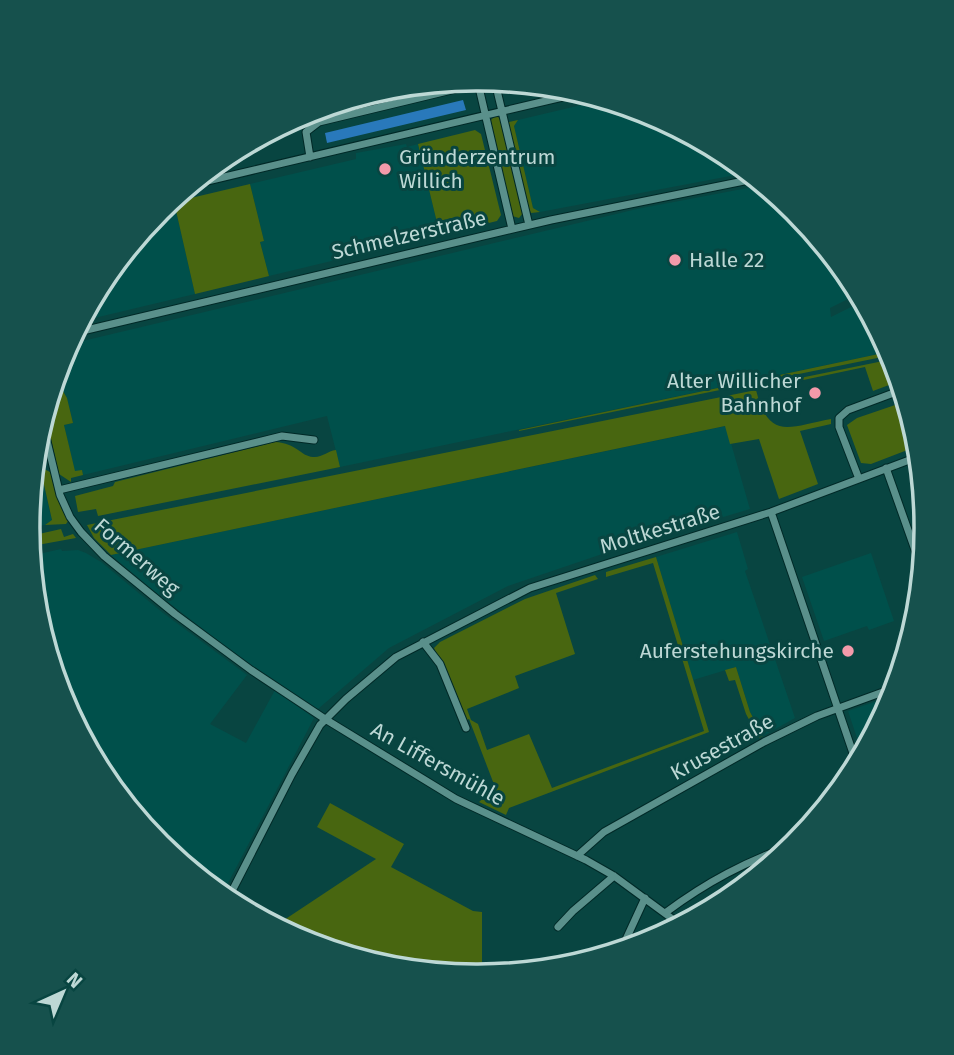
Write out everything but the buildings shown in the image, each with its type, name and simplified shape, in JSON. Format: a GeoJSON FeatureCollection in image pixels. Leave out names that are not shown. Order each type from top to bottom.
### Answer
{"type":"FeatureCollection","features":[{"type":"Feature","properties":{"kind":"street"},"geometry":{"type":"LineString","coordinates":[[480,91],[512,229]]}},
{"type":"Feature","properties":{"kind":"street"},"geometry":{"type":"LineString","coordinates":[[497,92],[529,225]]}},
{"type":"Feature","properties":{"kind":"street"},"geometry":{"type":"LineString","coordinates":[[310,157],[306,132],[319,122],[430,93]]}},
{"type":"Feature","properties":{"kind":"street"},"geometry":{"type":"LineString","coordinates":[[213,180],[558,98]]}},
{"type":"Feature","properties":{"kind":"street","name":"Schmelzerstraße"},"geometry":{"type":"LineString","coordinates":[[87,330],[529,225],[743,181]]}},
{"type":"Feature","properties":{"kind":"street"},"geometry":{"type":"LineString","coordinates":[[859,479],[839,427],[839,419],[845,411],[893,393]]}},
{"type":"Feature","properties":{"kind":"street"},"geometry":{"type":"LineString","coordinates":[[59,490],[282,436],[314,440]]}},
{"type":"Feature","properties":{"kind":"street","name":"Formerweg"},"geometry":{"type":"LineString","coordinates":[[48,447],[59,490],[70,517],[96,548],[175,614],[251,670]]}},
{"type":"Feature","properties":{"kind":"street"},"geometry":{"type":"LineString","coordinates":[[46,460],[51,459]]}},
{"type":"Feature","properties":{"kind":"street","name":"Moltkestraße"},"geometry":{"type":"LineString","coordinates":[[233,890],[292,774],[325,719],[396,657],[530,587],[771,512],[908,460]]}},
{"type":"Feature","properties":{"kind":"street"},"geometry":{"type":"LineString","coordinates":[[886,468],[913,545]]}},
{"type":"Feature","properties":{"kind":"street"},"geometry":{"type":"LineString","coordinates":[[771,512],[852,751]]}},
{"type":"Feature","properties":{"kind":"street"},"geometry":{"type":"LineString","coordinates":[[423,642],[440,664],[466,728]]}},
{"type":"Feature","properties":{"kind":"street","name":"An Liffersmühle"},"geometry":{"type":"LineString","coordinates":[[251,670],[456,799],[614,876],[672,918]]}},
{"type":"Feature","properties":{"kind":"street","name":"Krusestraße"},"geometry":{"type":"LineString","coordinates":[[577,856],[604,832],[764,742],[817,716],[882,692]]}},
{"type":"Feature","properties":{"kind":"street"},"geometry":{"type":"LineString","coordinates":[[665,913],[703,885],[768,853]]}},
{"type":"Feature","properties":{"kind":"street"},"geometry":{"type":"LineString","coordinates":[[558,927],[614,876]]}},
{"type":"Feature","properties":{"kind":"street"},"geometry":{"type":"LineString","coordinates":[[627,937],[645,898]]}},
{"type":"Feature","properties":{"kind":"shaded area"},"geometry":{"type":"Polygon","coordinates":[[[584,104],[590,106],[644,124],[670,136],[735,175],[540,212],[533,208],[514,126],[518,120],[584,104]]]}},
{"type":"Feature","properties":{"kind":"shaded area"},"geometry":{"type":"Polygon","coordinates":[[[406,144],[407,147],[418,144],[440,235],[269,276],[260,242],[264,241],[250,184],[356,159],[356,153],[406,144]]]}},
{"type":"Feature","properties":{"kind":"shaded area"},"geometry":{"type":"Polygon","coordinates":[[[751,187],[805,240],[849,299],[830,308],[831,317],[853,306],[878,354],[340,467],[327,416],[83,475],[82,471],[75,472],[64,425],[73,423],[62,390],[82,341],[637,209],[751,187]]]}},
{"type":"Feature","properties":{"kind":"shaded area"},"geometry":{"type":"Polygon","coordinates":[[[176,211],[195,294],[94,318],[131,262],[176,211]]]}},
{"type":"Feature","properties":{"kind":"shaded area"},"geometry":{"type":"Polygon","coordinates":[[[726,426],[750,509],[620,548],[508,586],[389,648],[318,709],[227,648],[111,555],[726,426]]]}},
{"type":"Feature","properties":{"kind":"shaded area"},"geometry":{"type":"Polygon","coordinates":[[[43,481],[52,521],[40,526],[43,481]]]}},
{"type":"Feature","properties":{"kind":"shaded area"},"geometry":{"type":"Polygon","coordinates":[[[737,532],[748,569],[745,571],[795,718],[763,736],[750,712],[736,667],[693,680],[656,557],[737,532]]]}},
{"type":"Feature","properties":{"kind":"shaded area"},"geometry":{"type":"Polygon","coordinates":[[[61,549],[86,553],[247,675],[210,724],[246,743],[275,690],[314,718],[227,886],[189,856],[149,815],[114,770],[85,721],[73,695],[55,641],[41,553],[61,549]]]}},
{"type":"Feature","properties":{"kind":"shaded area"},"geometry":{"type":"Polygon","coordinates":[[[871,553],[894,621],[869,630],[867,626],[824,641],[802,577],[871,553]]]}},
{"type":"Feature","properties":{"kind":"shaded area"},"geometry":{"type":"Polygon","coordinates":[[[878,701],[858,741],[848,711],[878,701]]]}},
{"type":"Feature","properties":{"kind":"green space"},"geometry":{"type":"Polygon","coordinates":[[[495,116],[500,118],[502,124],[523,213],[519,218],[512,216],[492,126],[491,120],[495,116]]]}},
{"type":"Feature","properties":{"kind":"green space"},"geometry":{"type":"Polygon","coordinates":[[[518,120],[514,126],[533,208],[540,212],[531,213],[528,207],[509,129],[509,122],[518,120]]]}},
{"type":"Feature","properties":{"kind":"green space"},"geometry":{"type":"Polygon","coordinates":[[[475,130],[481,134],[501,215],[497,221],[440,235],[418,144],[475,130]]]}},
{"type":"Feature","properties":{"kind":"green space"},"geometry":{"type":"Polygon","coordinates":[[[250,184],[264,241],[260,242],[269,276],[195,294],[176,211],[190,198],[250,184]]]}},
{"type":"Feature","properties":{"kind":"green space"},"geometry":{"type":"Polygon","coordinates":[[[878,354],[880,357],[519,431],[878,354]]]}},
{"type":"Feature","properties":{"kind":"green space"},"geometry":{"type":"Polygon","coordinates":[[[882,361],[890,385],[873,391],[865,367],[756,390],[756,387],[882,361]]]}},
{"type":"Feature","properties":{"kind":"green space"},"geometry":{"type":"Polygon","coordinates":[[[62,390],[73,423],[64,425],[75,471],[82,470],[83,475],[71,478],[71,482],[59,474],[50,436],[62,390]]]}},
{"type":"Feature","properties":{"kind":"green space"},"geometry":{"type":"Polygon","coordinates":[[[756,390],[761,406],[774,424],[792,427],[831,419],[831,424],[800,431],[818,484],[779,499],[759,439],[730,444],[725,426],[111,555],[94,538],[87,525],[756,390]]]}},
{"type":"Feature","properties":{"kind":"green space"},"geometry":{"type":"Polygon","coordinates":[[[896,405],[906,450],[871,464],[861,463],[847,425],[857,418],[896,405]]]}},
{"type":"Feature","properties":{"kind":"green space"},"geometry":{"type":"Polygon","coordinates":[[[275,442],[313,457],[336,450],[340,467],[98,516],[96,509],[78,512],[75,496],[113,486],[115,482],[275,442]]]}},
{"type":"Feature","properties":{"kind":"green space"},"geometry":{"type":"Polygon","coordinates":[[[44,469],[50,472],[68,521],[66,524],[45,525],[52,520],[43,480],[44,469]]]}},
{"type":"Feature","properties":{"kind":"green space"},"geometry":{"type":"Polygon","coordinates":[[[61,529],[64,537],[73,534],[76,538],[41,544],[40,534],[61,529]]]}},
{"type":"Feature","properties":{"kind":"green space"},"geometry":{"type":"Polygon","coordinates":[[[656,557],[709,732],[509,808],[506,815],[479,802],[495,787],[469,719],[467,720],[434,648],[440,642],[525,599],[595,575],[598,579],[556,593],[575,654],[515,676],[519,688],[467,709],[471,720],[478,724],[487,750],[529,734],[552,788],[704,731],[653,563],[606,577],[606,572],[656,557]]]}},
{"type":"Feature","properties":{"kind":"green space"},"geometry":{"type":"Polygon","coordinates":[[[736,667],[750,712],[763,736],[759,738],[746,714],[735,680],[729,681],[725,670],[736,667]]]}},
{"type":"Feature","properties":{"kind":"green space"},"geometry":{"type":"Polygon","coordinates":[[[330,803],[404,844],[391,867],[473,911],[482,912],[482,964],[420,961],[392,956],[337,941],[285,919],[376,859],[317,827],[330,803]]]}},
{"type":"Feature","properties":{"kind":"water"},"geometry":{"type":"Polygon","coordinates":[[[463,100],[466,110],[327,143],[325,133],[463,100]]]}},
{"type":"Feature","properties":{"kind":"place","name":"Gründerzentrum Willich"},"geometry":{"type":"Point","coordinates":[385,169]}},
{"type":"Feature","properties":{"kind":"place","name":"Halle 22"},"geometry":{"type":"Point","coordinates":[675,260]}},
{"type":"Feature","properties":{"kind":"place","name":"Alter Willicher Bahnhof"},"geometry":{"type":"Point","coordinates":[815,393]}},
{"type":"Feature","properties":{"kind":"place","name":"Auferstehungskirche"},"geometry":{"type":"Point","coordinates":[848,651]}}]}
